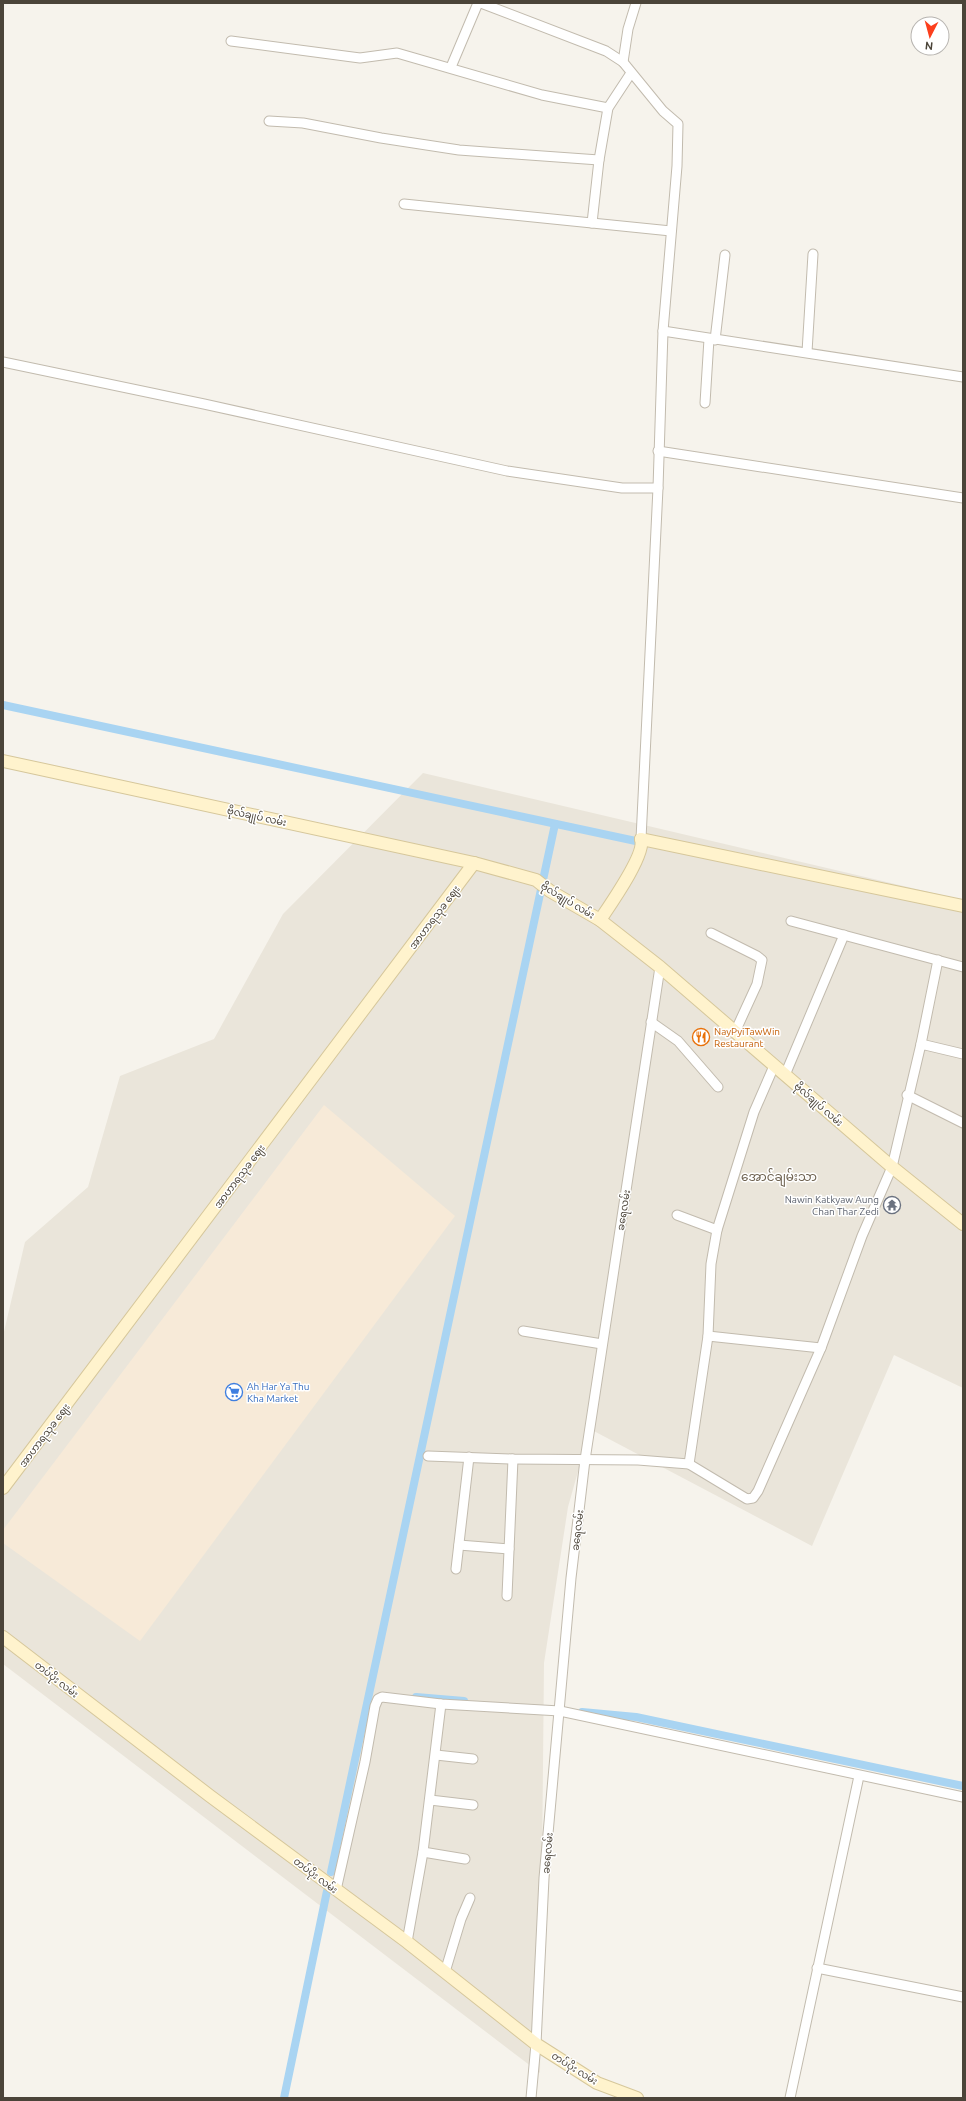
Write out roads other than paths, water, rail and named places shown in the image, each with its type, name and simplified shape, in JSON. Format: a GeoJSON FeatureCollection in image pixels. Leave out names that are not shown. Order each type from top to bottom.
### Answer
{"type":"FeatureCollection","features":[{"type":"Feature","properties":{"kind":"street"},"geometry":{"type":"LineString","coordinates":[[451,67],[480,3],[606,51],[623,62],[664,111],[678,124],[677,166],[663,331],[658,488],[641,841],[630,873],[600,920]]}},
{"type":"Feature","properties":{"kind":"street"},"geometry":{"type":"LineString","coordinates":[[623,62],[628,29],[636,3]]}},
{"type":"Feature","properties":{"kind":"street"},"geometry":{"type":"LineString","coordinates":[[231,41],[360,58],[397,53],[451,67],[542,94],[608,108]]}},
{"type":"Feature","properties":{"kind":"street"},"geometry":{"type":"LineString","coordinates":[[592,223],[599,160],[608,108],[632,73]]}},
{"type":"Feature","properties":{"kind":"street"},"geometry":{"type":"LineString","coordinates":[[269,121],[302,123],[381,138],[459,150],[599,160]]}},
{"type":"Feature","properties":{"kind":"street"},"geometry":{"type":"LineString","coordinates":[[404,204],[671,231]]}},
{"type":"Feature","properties":{"kind":"street"},"geometry":{"type":"LineString","coordinates":[[807,352],[813,254]]}},
{"type":"Feature","properties":{"kind":"street"},"geometry":{"type":"LineString","coordinates":[[705,403],[712,340],[725,255]]}},
{"type":"Feature","properties":{"kind":"street"},"geometry":{"type":"LineString","coordinates":[[663,331],[712,340],[807,352],[963,377]]}},
{"type":"Feature","properties":{"kind":"street"},"geometry":{"type":"LineString","coordinates":[[3,362],[204,404],[507,471],[622,488],[658,488]]}},
{"type":"Feature","properties":{"kind":"street"},"geometry":{"type":"LineString","coordinates":[[658,451],[963,498]]}},
{"type":"Feature","properties":{"kind":"street","name":"ဗိုလ်ချုပ် လမ်း"},"geometry":{"type":"LineString","coordinates":[[3,761],[474,863],[536,880],[550,891],[600,920],[660,967],[892,1167],[963,1224]]}},
{"type":"Feature","properties":{"kind":"street"},"geometry":{"type":"LineString","coordinates":[[641,841],[963,906]]}},
{"type":"Feature","properties":{"kind":"street","name":"အာဟာရသုခ ဈေး"},"geometry":{"type":"LineString","coordinates":[[3,1488],[474,863]]}},
{"type":"Feature","properties":{"kind":"street"},"geometry":{"type":"LineString","coordinates":[[791,921],[963,967]]}},
{"type":"Feature","properties":{"kind":"street"},"geometry":{"type":"LineString","coordinates":[[711,933],[762,960],[757,984],[735,1032]]}},
{"type":"Feature","properties":{"kind":"street"},"geometry":{"type":"LineString","coordinates":[[785,1075],[844,935]]}},
{"type":"Feature","properties":{"kind":"street"},"geometry":{"type":"LineString","coordinates":[[428,1456],[468,1456],[513,1459],[638,1460],[689,1464],[747,1499],[753,1498],[758,1491],[821,1348],[862,1236],[892,1167],[907,1095],[921,1044],[938,960]]}},
{"type":"Feature","properties":{"kind":"street","name":"ခရေလမ်း"},"geometry":{"type":"LineString","coordinates":[[531,2098],[536,2044],[544,1878],[571,1578],[585,1460],[660,967]]}},
{"type":"Feature","properties":{"kind":"street"},"geometry":{"type":"LineString","coordinates":[[651,1022],[678,1041],[718,1087]]}},
{"type":"Feature","properties":{"kind":"street"},"geometry":{"type":"LineString","coordinates":[[921,1044],[963,1054]]}},
{"type":"Feature","properties":{"kind":"street"},"geometry":{"type":"LineString","coordinates":[[689,1464],[708,1336],[711,1264],[717,1230],[754,1112],[774,1066]]}},
{"type":"Feature","properties":{"kind":"street"},"geometry":{"type":"LineString","coordinates":[[907,1095],[963,1123]]}},
{"type":"Feature","properties":{"kind":"street"},"geometry":{"type":"LineString","coordinates":[[677,1215],[717,1230]]}},
{"type":"Feature","properties":{"kind":"street"},"geometry":{"type":"LineString","coordinates":[[523,1331],[602,1344]]}},
{"type":"Feature","properties":{"kind":"street"},"geometry":{"type":"LineString","coordinates":[[708,1336],[821,1348]]}},
{"type":"Feature","properties":{"kind":"street"},"geometry":{"type":"LineString","coordinates":[[456,1569],[468,1456]]}},
{"type":"Feature","properties":{"kind":"street"},"geometry":{"type":"LineString","coordinates":[[507,1596],[513,1459]]}},
{"type":"Feature","properties":{"kind":"street"},"geometry":{"type":"LineString","coordinates":[[459,1545],[509,1549]]}},
{"type":"Feature","properties":{"kind":"street","name":"တပ်ပိုး လမ်း"},"geometry":{"type":"LineString","coordinates":[[3,1637],[210,1796],[407,1942],[536,2044],[597,2083],[637,2098]]}},
{"type":"Feature","properties":{"kind":"street"},"geometry":{"type":"LineString","coordinates":[[336,1890],[377,1700],[382,1697],[441,1704],[560,1712],[963,1797]]}},
{"type":"Feature","properties":{"kind":"street"},"geometry":{"type":"LineString","coordinates":[[407,1942],[423,1852],[441,1704]]}},
{"type":"Feature","properties":{"kind":"street"},"geometry":{"type":"LineString","coordinates":[[436,1755],[473,1759]]}},
{"type":"Feature","properties":{"kind":"street"},"geometry":{"type":"LineString","coordinates":[[790,2098],[859,1776]]}},
{"type":"Feature","properties":{"kind":"street"},"geometry":{"type":"LineString","coordinates":[[430,1800],[473,1805]]}},
{"type":"Feature","properties":{"kind":"street"},"geometry":{"type":"LineString","coordinates":[[423,1852],[465,1859]]}},
{"type":"Feature","properties":{"kind":"street"},"geometry":{"type":"LineString","coordinates":[[445,1972],[461,1919],[470,1898]]}},
{"type":"Feature","properties":{"kind":"street"},"geometry":{"type":"LineString","coordinates":[[817,1968],[963,1997]]}},
{"type":"Feature","properties":{"kind":"waterway"},"geometry":{"type":"LineString","coordinates":[[3,705],[645,843]]}},
{"type":"Feature","properties":{"kind":"waterway"},"geometry":{"type":"LineString","coordinates":[[331,1872],[555,824]]}},
{"type":"Feature","properties":{"kind":"waterway"},"geometry":{"type":"LineString","coordinates":[[416,1697],[464,1701]]}},
{"type":"Feature","properties":{"kind":"waterway"},"geometry":{"type":"LineString","coordinates":[[582,1712],[636,1717],[963,1786]]}},
{"type":"Feature","properties":{"kind":"waterway"},"geometry":{"type":"LineString","coordinates":[[284,2098],[327,1891]]}},
{"type":"Feature","properties":{"kind":"place","name":"NayPyiTawWin Restaurant"},"geometry":{"type":"Point","coordinates":[701,1037]}},
{"type":"Feature","properties":{"kind":"place","name":"Nawin Katkyaw Aung Chan Thar Zedi"},"geometry":{"type":"Point","coordinates":[892,1205]}},
{"type":"Feature","properties":{"kind":"place","name":"Ah Har Ya Thu Kha Market"},"geometry":{"type":"Point","coordinates":[234,1392]}},
{"type":"Feature","properties":{"kind":"district","name":"အောင်ချမ်းသာ"},"geometry":{"type":"Point","coordinates":[779,1177]}}]}
